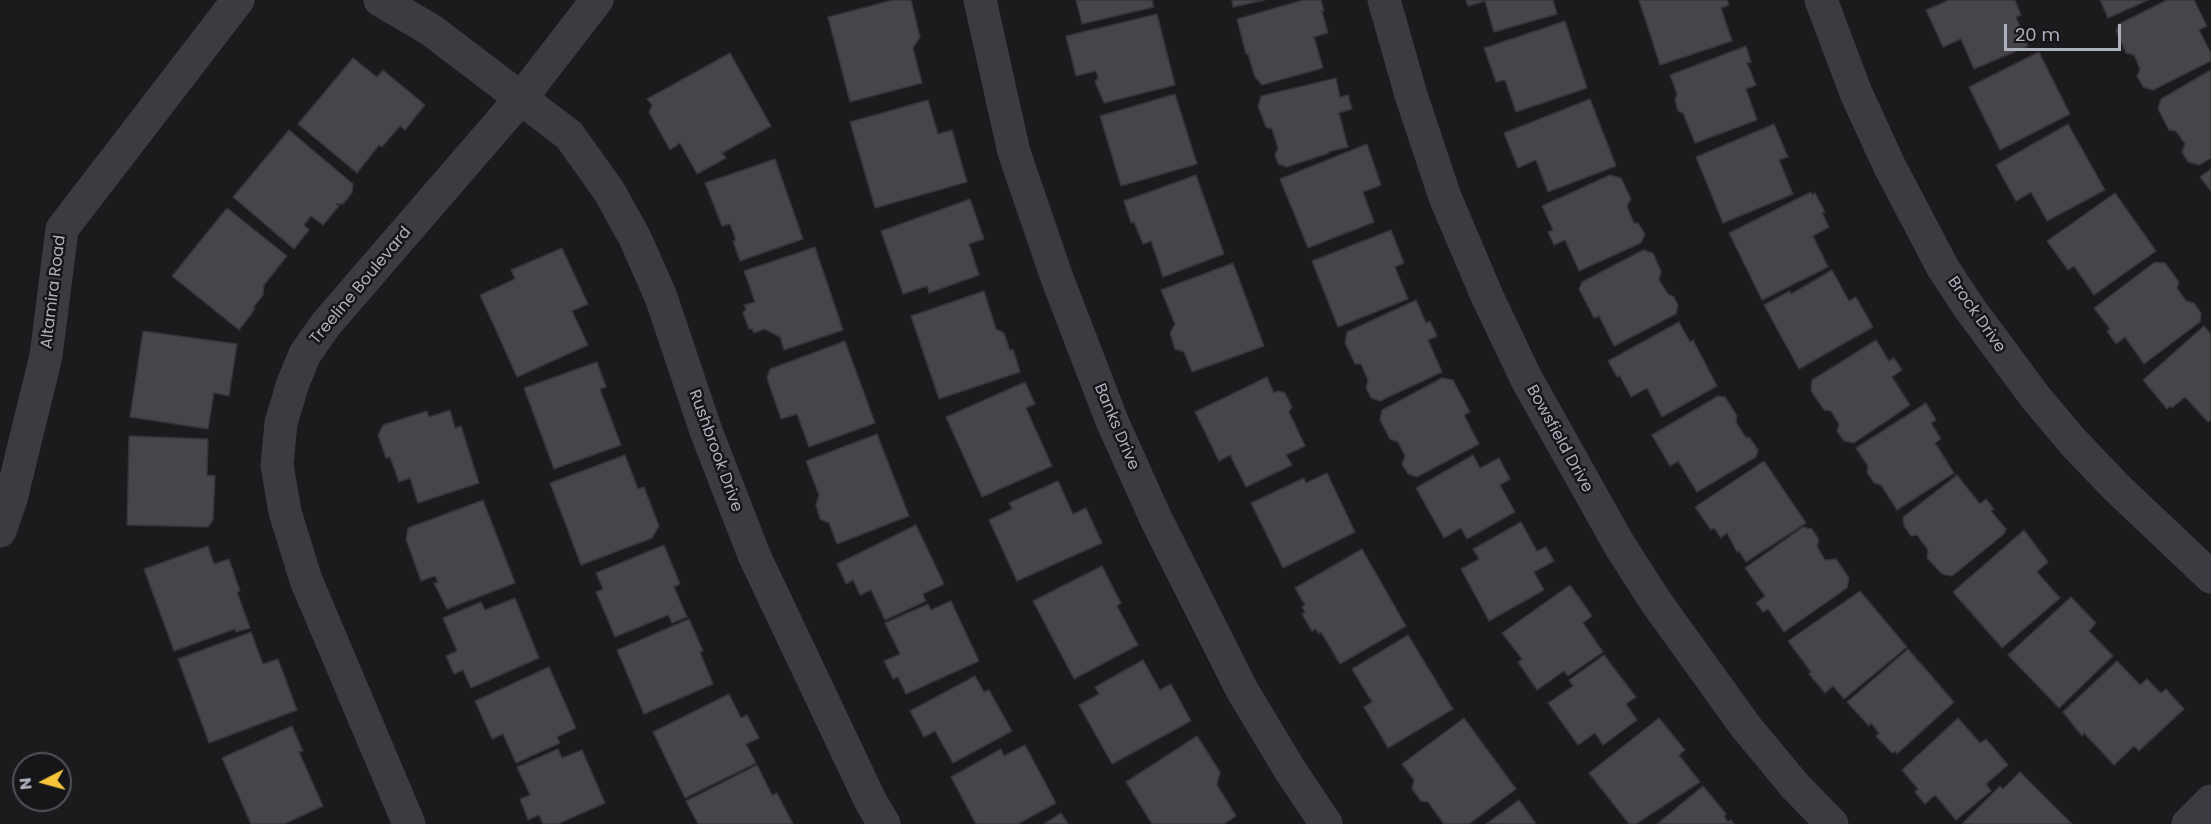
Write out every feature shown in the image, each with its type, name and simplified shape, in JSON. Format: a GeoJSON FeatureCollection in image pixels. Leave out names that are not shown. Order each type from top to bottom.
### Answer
{"type":"FeatureCollection","features":[{"type":"Feature","properties":{"kind":"street","name":"Altamira Road"},"geometry":{"type":"LineString","coordinates":[[0,531],[11,499],[46,356],[62,229],[238,0]]}},
{"type":"Feature","properties":{"kind":"street"},"geometry":{"type":"LineString","coordinates":[[380,0],[431,30],[522,97]]}},
{"type":"Feature","properties":{"kind":"street","name":"Treeline Boulevard"},"geometry":{"type":"LineString","coordinates":[[409,824],[306,580],[285,512],[277,465],[281,423],[293,383],[305,354],[326,324],[522,97],[597,0]]}},
{"type":"Feature","properties":{"kind":"street","name":"Banks Drive"},"geometry":{"type":"LineString","coordinates":[[980,0],[1014,152],[1057,278],[1112,421],[1161,530],[1242,690],[1290,770],[1326,824]]}},
{"type":"Feature","properties":{"kind":"street","name":"Bowsfield Drive"},"geometry":{"type":"LineString","coordinates":[[1384,0],[1411,95],[1445,196],[1487,296],[1537,398],[1620,546],[1656,602],[1746,727],[1795,786],[1832,824]]}},
{"type":"Feature","properties":{"kind":"street","name":"Brock Drive"},"geometry":{"type":"LineString","coordinates":[[1821,0],[1856,93],[1890,167],[1944,268],[1970,309],[2036,398],[2073,442],[2116,487],[2211,577]]}},
{"type":"Feature","properties":{"kind":"street","name":"Rushbrook Drive"},"geometry":{"type":"LineString","coordinates":[[522,97],[569,135],[609,191],[635,237],[661,297],[706,431],[754,555],[871,802],[884,824]]}},
{"type":"Feature","properties":{"kind":"street"},"geometry":{"type":"LineString","coordinates":[[2188,824],[2211,801]]}},
{"type":"Feature","properties":{"kind":"building"},"geometry":{"type":"Polygon","coordinates":[[[893,0],[911,0],[920,37],[913,48],[922,83],[850,102],[828,17],[893,0]]]}},
{"type":"Feature","properties":{"kind":"building"},"geometry":{"type":"Polygon","coordinates":[[[1076,0],[1152,0],[1154,7],[1082,24],[1076,0]]]}},
{"type":"Feature","properties":{"kind":"building"},"geometry":{"type":"Polygon","coordinates":[[[1232,0],[1265,0],[1233,7],[1232,0]]]}},
{"type":"Feature","properties":{"kind":"building"},"geometry":{"type":"Polygon","coordinates":[[[1303,0],[1321,0],[1328,33],[1314,37],[1323,68],[1262,85],[1255,77],[1248,54],[1246,54],[1237,19],[1303,0]]]}},
{"type":"Feature","properties":{"kind":"building"},"geometry":{"type":"Polygon","coordinates":[[[1466,0],[1553,0],[1557,14],[1494,32],[1485,1],[1468,6],[1466,0]]]}},
{"type":"Feature","properties":{"kind":"building"},"geometry":{"type":"Polygon","coordinates":[[[1639,0],[1727,0],[1729,5],[1721,8],[1732,41],[1660,65],[1639,0]]]}},
{"type":"Feature","properties":{"kind":"building"},"geometry":{"type":"Polygon","coordinates":[[[1949,0],[2015,0],[2021,15],[2016,17],[2028,46],[1974,69],[1961,39],[1943,47],[1926,10],[1949,0]]]}},
{"type":"Feature","properties":{"kind":"building"},"geometry":{"type":"Polygon","coordinates":[[[2100,0],[2148,0],[2108,18],[2100,0]]]}},
{"type":"Feature","properties":{"kind":"building"},"geometry":{"type":"Polygon","coordinates":[[[2167,0],[2194,0],[2207,26],[2199,30],[2211,53],[2211,61],[2153,90],[2143,87],[2137,76],[2140,69],[2134,55],[2126,53],[2116,31],[2119,24],[2167,0]]]}},
{"type":"Feature","properties":{"kind":"building"},"geometry":{"type":"Polygon","coordinates":[[[1157,14],[1175,85],[1104,103],[1095,82],[1098,78],[1096,71],[1076,76],[1066,36],[1157,14]]]}},
{"type":"Feature","properties":{"kind":"building"},"geometry":{"type":"Polygon","coordinates":[[[1565,21],[1587,88],[1516,112],[1505,80],[1496,82],[1484,48],[1565,21]]]}},
{"type":"Feature","properties":{"kind":"building"},"geometry":{"type":"Polygon","coordinates":[[[1746,46],[1751,62],[1747,63],[1756,85],[1746,89],[1757,120],[1695,143],[1683,113],[1678,111],[1675,100],[1677,94],[1670,75],[1746,46]]]}},
{"type":"Feature","properties":{"kind":"building"},"geometry":{"type":"Polygon","coordinates":[[[2039,52],[2070,114],[2000,150],[1969,87],[2039,52]]]}},
{"type":"Feature","properties":{"kind":"building"},"geometry":{"type":"Polygon","coordinates":[[[730,53],[771,126],[722,153],[726,158],[697,174],[680,143],[670,150],[649,112],[652,105],[647,99],[730,53]]]}},
{"type":"Feature","properties":{"kind":"building"},"geometry":{"type":"Polygon","coordinates":[[[353,58],[377,77],[383,70],[425,105],[405,130],[400,126],[382,147],[379,145],[357,173],[298,124],[353,58]]]}},
{"type":"Feature","properties":{"kind":"building"},"geometry":{"type":"Polygon","coordinates":[[[2211,70],[2211,158],[2199,165],[2188,162],[2182,152],[2185,144],[2176,131],[2169,130],[2158,109],[2161,99],[2211,70]]]}},
{"type":"Feature","properties":{"kind":"building"},"geometry":{"type":"Polygon","coordinates":[[[1336,78],[1340,97],[1348,95],[1352,109],[1339,113],[1348,147],[1287,167],[1278,164],[1275,155],[1278,148],[1272,129],[1266,127],[1258,106],[1261,96],[1336,78]]]}},
{"type":"Feature","properties":{"kind":"building"},"geometry":{"type":"Polygon","coordinates":[[[1175,94],[1197,164],[1121,186],[1100,116],[1175,94]]]}},
{"type":"Feature","properties":{"kind":"building"},"geometry":{"type":"Polygon","coordinates":[[[1590,99],[1616,166],[1548,192],[1536,160],[1518,168],[1504,133],[1590,99]]]}},
{"type":"Feature","properties":{"kind":"building"},"geometry":{"type":"Polygon","coordinates":[[[928,100],[938,134],[952,130],[967,182],[875,208],[850,122],[928,100]]]}},
{"type":"Feature","properties":{"kind":"building"},"geometry":{"type":"Polygon","coordinates":[[[1774,124],[1788,157],[1779,160],[1793,194],[1723,223],[1696,157],[1774,124]]]}},
{"type":"Feature","properties":{"kind":"building"},"geometry":{"type":"Polygon","coordinates":[[[2068,124],[2105,190],[2047,221],[2031,192],[2016,201],[1996,165],[2068,124]]]}},
{"type":"Feature","properties":{"kind":"building"},"geometry":{"type":"Polygon","coordinates":[[[289,130],[353,184],[352,193],[343,204],[336,204],[339,206],[323,225],[311,216],[304,225],[309,230],[294,249],[233,197],[289,130]]]}},
{"type":"Feature","properties":{"kind":"building"},"geometry":{"type":"Polygon","coordinates":[[[1367,144],[1381,185],[1363,192],[1374,222],[1308,248],[1280,179],[1367,144]]]}},
{"type":"Feature","properties":{"kind":"building"},"geometry":{"type":"Polygon","coordinates":[[[775,159],[803,239],[740,261],[730,224],[722,226],[705,183],[775,159]]]}},
{"type":"Feature","properties":{"kind":"building"},"geometry":{"type":"Polygon","coordinates":[[[2211,169],[2211,191],[2200,177],[2211,169]]]}},
{"type":"Feature","properties":{"kind":"building"},"geometry":{"type":"Polygon","coordinates":[[[1196,175],[1224,254],[1163,277],[1151,241],[1143,244],[1134,222],[1131,223],[1124,201],[1196,175]]]}},
{"type":"Feature","properties":{"kind":"building"},"geometry":{"type":"Polygon","coordinates":[[[1610,175],[1621,178],[1631,199],[1627,206],[1630,214],[1634,223],[1638,223],[1645,234],[1641,243],[1579,271],[1565,240],[1554,245],[1548,232],[1553,230],[1542,206],[1610,175]]]}},
{"type":"Feature","properties":{"kind":"building"},"geometry":{"type":"Polygon","coordinates":[[[1811,192],[1812,195],[1815,193],[1825,212],[1822,213],[1829,227],[1813,236],[1828,267],[1762,300],[1729,233],[1811,192]]]}},
{"type":"Feature","properties":{"kind":"building"},"geometry":{"type":"Polygon","coordinates":[[[2115,193],[2156,251],[2094,295],[2074,266],[2068,270],[2047,241],[2115,193]]]}},
{"type":"Feature","properties":{"kind":"building"},"geometry":{"type":"Polygon","coordinates":[[[970,199],[984,239],[969,244],[979,275],[929,293],[927,286],[903,294],[881,231],[970,199]]]}},
{"type":"Feature","properties":{"kind":"building"},"geometry":{"type":"Polygon","coordinates":[[[227,208],[287,256],[264,285],[263,295],[239,330],[172,276],[227,208]]]}},
{"type":"Feature","properties":{"kind":"building"},"geometry":{"type":"Polygon","coordinates":[[[1391,230],[1404,263],[1395,267],[1408,299],[1338,327],[1312,261],[1391,230]]]}},
{"type":"Feature","properties":{"kind":"building"},"geometry":{"type":"Polygon","coordinates":[[[815,247],[843,330],[784,350],[780,337],[764,329],[754,333],[752,329],[749,329],[743,313],[746,309],[744,305],[755,302],[744,271],[815,247]]]}},
{"type":"Feature","properties":{"kind":"building"},"geometry":{"type":"Polygon","coordinates":[[[562,248],[588,304],[572,311],[588,345],[517,377],[480,295],[515,279],[511,270],[562,248]]]}},
{"type":"Feature","properties":{"kind":"building"},"geometry":{"type":"Polygon","coordinates":[[[1643,250],[1653,253],[1661,271],[1659,280],[1678,305],[1676,314],[1614,346],[1599,316],[1594,318],[1579,289],[1582,282],[1643,250]]]}},
{"type":"Feature","properties":{"kind":"building"},"geometry":{"type":"Polygon","coordinates":[[[2155,262],[2165,263],[2179,282],[2177,288],[2186,301],[2194,303],[2201,313],[2200,322],[2144,364],[2125,337],[2116,344],[2107,331],[2110,329],[2094,308],[2155,262]]]}},
{"type":"Feature","properties":{"kind":"building"},"geometry":{"type":"Polygon","coordinates":[[[1233,263],[1264,346],[1192,372],[1184,352],[1175,349],[1170,333],[1175,324],[1161,290],[1233,263]]]}},
{"type":"Feature","properties":{"kind":"building"},"geometry":{"type":"Polygon","coordinates":[[[1832,270],[1849,301],[1856,297],[1873,327],[1799,369],[1764,305],[1790,291],[1791,294],[1832,270]]]}},
{"type":"Feature","properties":{"kind":"building"},"geometry":{"type":"Polygon","coordinates":[[[984,291],[996,329],[1004,333],[1010,351],[1013,349],[1020,372],[939,399],[911,316],[984,291]]]}},
{"type":"Feature","properties":{"kind":"building"},"geometry":{"type":"Polygon","coordinates":[[[1416,300],[1426,323],[1430,321],[1437,336],[1428,340],[1442,372],[1380,401],[1371,398],[1366,388],[1368,380],[1361,364],[1355,364],[1345,343],[1347,332],[1416,300]]]}},
{"type":"Feature","properties":{"kind":"building"},"geometry":{"type":"Polygon","coordinates":[[[1679,322],[1690,342],[1693,340],[1717,386],[1662,417],[1647,388],[1631,397],[1620,376],[1617,377],[1608,361],[1679,322]]]}},
{"type":"Feature","properties":{"kind":"building"},"geometry":{"type":"Polygon","coordinates":[[[2204,326],[2211,334],[2211,420],[2208,422],[2185,397],[2172,408],[2170,406],[2167,409],[2143,380],[2204,326]]]}},
{"type":"Feature","properties":{"kind":"building"},"geometry":{"type":"Polygon","coordinates":[[[143,331],[237,344],[229,396],[214,393],[208,429],[130,417],[143,331]]]}},
{"type":"Feature","properties":{"kind":"building"},"geometry":{"type":"Polygon","coordinates":[[[1876,340],[1889,361],[1894,358],[1902,370],[1892,377],[1910,405],[1854,443],[1844,441],[1837,431],[1839,424],[1831,411],[1824,410],[1811,391],[1812,380],[1876,340]]]}},
{"type":"Feature","properties":{"kind":"building"},"geometry":{"type":"Polygon","coordinates":[[[845,341],[875,423],[809,447],[797,414],[781,419],[767,378],[770,369],[845,341]]]}},
{"type":"Feature","properties":{"kind":"building"},"geometry":{"type":"Polygon","coordinates":[[[597,362],[606,387],[600,389],[621,445],[554,469],[524,388],[597,362]]]}},
{"type":"Feature","properties":{"kind":"building"},"geometry":{"type":"Polygon","coordinates":[[[1267,377],[1274,393],[1278,391],[1285,393],[1292,407],[1289,412],[1305,446],[1286,455],[1292,465],[1246,487],[1230,455],[1219,461],[1195,412],[1267,377]]]}},
{"type":"Feature","properties":{"kind":"building"},"geometry":{"type":"Polygon","coordinates":[[[1442,378],[1453,380],[1470,412],[1464,415],[1479,444],[1417,477],[1408,474],[1402,464],[1405,456],[1398,442],[1390,439],[1380,420],[1382,410],[1442,378]]]}},
{"type":"Feature","properties":{"kind":"building"},"geometry":{"type":"Polygon","coordinates":[[[1025,382],[1035,404],[1026,408],[1052,466],[982,497],[946,417],[1025,382]]]}},
{"type":"Feature","properties":{"kind":"building"},"geometry":{"type":"Polygon","coordinates":[[[1718,396],[1725,397],[1737,416],[1736,422],[1746,438],[1749,437],[1758,450],[1756,457],[1697,492],[1678,461],[1670,466],[1652,435],[1718,396]]]}},
{"type":"Feature","properties":{"kind":"building"},"geometry":{"type":"Polygon","coordinates":[[[1926,403],[1936,420],[1931,423],[1941,439],[1935,443],[1954,473],[1897,510],[1881,485],[1874,483],[1867,472],[1868,466],[1856,448],[1926,403]]]}},
{"type":"Feature","properties":{"kind":"building"},"geometry":{"type":"Polygon","coordinates":[[[450,410],[455,428],[461,426],[479,483],[418,503],[410,478],[399,482],[390,457],[386,458],[378,435],[383,425],[427,411],[429,417],[450,410]]]}},
{"type":"Feature","properties":{"kind":"building"},"geometry":{"type":"Polygon","coordinates":[[[877,434],[909,516],[837,544],[829,523],[820,519],[816,505],[819,495],[806,461],[877,434]]]}},
{"type":"Feature","properties":{"kind":"building"},"geometry":{"type":"Polygon","coordinates":[[[129,436],[208,439],[207,475],[215,476],[213,520],[208,527],[127,525],[129,436]]]}},
{"type":"Feature","properties":{"kind":"building"},"geometry":{"type":"Polygon","coordinates":[[[625,455],[638,489],[644,487],[659,526],[652,538],[581,565],[550,483],[625,455]]]}},
{"type":"Feature","properties":{"kind":"building"},"geometry":{"type":"Polygon","coordinates":[[[1473,455],[1480,468],[1499,458],[1510,479],[1500,485],[1515,512],[1467,539],[1461,528],[1444,538],[1416,488],[1473,455]]]}},
{"type":"Feature","properties":{"kind":"building"},"geometry":{"type":"Polygon","coordinates":[[[1764,461],[1806,523],[1746,562],[1739,551],[1737,552],[1727,533],[1721,538],[1714,528],[1711,530],[1695,507],[1764,461]]]}},
{"type":"Feature","properties":{"kind":"building"},"geometry":{"type":"Polygon","coordinates":[[[1327,473],[1355,532],[1283,568],[1251,503],[1304,478],[1306,483],[1327,473]]]}},
{"type":"Feature","properties":{"kind":"building"},"geometry":{"type":"Polygon","coordinates":[[[1957,475],[1980,504],[1986,499],[1994,509],[1991,511],[2006,529],[2004,534],[1952,576],[1942,574],[1927,558],[1928,550],[1917,535],[1911,536],[1904,526],[1903,517],[1957,475]]]}},
{"type":"Feature","properties":{"kind":"building"},"geometry":{"type":"Polygon","coordinates":[[[1058,481],[1073,514],[1086,508],[1102,543],[1017,581],[989,520],[1012,509],[1009,503],[1058,481]]]}},
{"type":"Feature","properties":{"kind":"building"},"geometry":{"type":"Polygon","coordinates":[[[483,500],[515,583],[447,609],[434,583],[438,582],[435,576],[421,581],[406,539],[408,528],[483,500]]]}},
{"type":"Feature","properties":{"kind":"building"},"geometry":{"type":"Polygon","coordinates":[[[1521,522],[1537,551],[1546,547],[1554,561],[1534,572],[1544,590],[1489,621],[1461,569],[1479,559],[1473,549],[1521,522]]]}},
{"type":"Feature","properties":{"kind":"building"},"geometry":{"type":"Polygon","coordinates":[[[916,525],[944,584],[923,594],[926,601],[885,620],[871,590],[860,595],[853,580],[846,584],[837,564],[916,525]]]}},
{"type":"Feature","properties":{"kind":"building"},"geometry":{"type":"Polygon","coordinates":[[[1803,527],[1812,529],[1819,540],[1817,546],[1825,560],[1836,559],[1849,578],[1847,588],[1784,632],[1768,609],[1763,612],[1756,603],[1765,596],[1745,568],[1803,527]]]}},
{"type":"Feature","properties":{"kind":"building"},"geometry":{"type":"Polygon","coordinates":[[[2024,530],[2048,562],[2037,572],[2060,598],[2002,648],[1953,592],[2024,530]]]}},
{"type":"Feature","properties":{"kind":"building"},"geometry":{"type":"Polygon","coordinates":[[[664,545],[680,584],[674,587],[687,617],[672,623],[668,615],[615,637],[596,592],[603,589],[596,573],[664,545]]]}},
{"type":"Feature","properties":{"kind":"building"},"geometry":{"type":"Polygon","coordinates":[[[208,546],[214,564],[229,559],[240,591],[237,592],[250,628],[236,632],[235,629],[174,651],[144,569],[208,546]]]}},
{"type":"Feature","properties":{"kind":"building"},"geometry":{"type":"Polygon","coordinates":[[[1362,549],[1406,626],[1340,664],[1321,632],[1318,634],[1316,629],[1312,631],[1302,614],[1305,612],[1302,607],[1305,605],[1295,588],[1362,549]]]}},
{"type":"Feature","properties":{"kind":"building"},"geometry":{"type":"Polygon","coordinates":[[[1102,566],[1121,603],[1117,606],[1138,645],[1074,679],[1033,601],[1102,566]]]}},
{"type":"Feature","properties":{"kind":"building"},"geometry":{"type":"Polygon","coordinates":[[[1570,585],[1592,616],[1583,623],[1603,652],[1568,676],[1564,671],[1537,690],[1518,662],[1522,659],[1502,633],[1570,585]]]}},
{"type":"Feature","properties":{"kind":"building"},"geometry":{"type":"Polygon","coordinates":[[[1860,591],[1907,647],[1844,699],[1833,686],[1825,693],[1809,674],[1811,672],[1788,641],[1860,591]]]}},
{"type":"Feature","properties":{"kind":"building"},"geometry":{"type":"Polygon","coordinates":[[[2071,597],[2096,623],[2089,631],[2113,656],[2059,708],[2008,655],[2071,597]]]}},
{"type":"Feature","properties":{"kind":"building"},"geometry":{"type":"Polygon","coordinates":[[[515,598],[539,658],[471,688],[463,670],[454,674],[446,656],[457,651],[443,618],[481,602],[485,610],[515,598]]]}},
{"type":"Feature","properties":{"kind":"building"},"geometry":{"type":"Polygon","coordinates":[[[951,601],[979,661],[906,694],[898,677],[893,679],[884,661],[900,654],[885,623],[928,604],[931,610],[951,601]]]}},
{"type":"Feature","properties":{"kind":"building"},"geometry":{"type":"Polygon","coordinates":[[[689,619],[703,651],[700,652],[713,684],[644,714],[617,650],[689,619]]]}},
{"type":"Feature","properties":{"kind":"building"},"geometry":{"type":"Polygon","coordinates":[[[251,632],[263,664],[278,659],[297,710],[209,743],[178,659],[251,632]]]}},
{"type":"Feature","properties":{"kind":"building"},"geometry":{"type":"Polygon","coordinates":[[[1408,635],[1453,709],[1388,748],[1364,707],[1372,702],[1352,669],[1408,635]]]}},
{"type":"Feature","properties":{"kind":"building"},"geometry":{"type":"Polygon","coordinates":[[[1908,649],[1954,702],[1897,754],[1895,751],[1892,753],[1876,736],[1879,733],[1871,723],[1869,726],[1847,702],[1908,649]]]}},
{"type":"Feature","properties":{"kind":"building"},"geometry":{"type":"Polygon","coordinates":[[[1604,655],[1636,697],[1626,704],[1637,720],[1603,745],[1595,733],[1578,745],[1548,703],[1573,686],[1569,680],[1604,655]]]}},
{"type":"Feature","properties":{"kind":"building"},"geometry":{"type":"Polygon","coordinates":[[[1143,660],[1160,690],[1171,684],[1191,721],[1112,764],[1079,705],[1099,694],[1095,687],[1143,660]]]}},
{"type":"Feature","properties":{"kind":"building"},"geometry":{"type":"Polygon","coordinates":[[[2117,661],[2140,685],[2147,679],[2161,693],[2166,689],[2184,709],[2139,751],[2134,746],[2114,765],[2084,733],[2082,736],[2063,712],[2117,661]]]}},
{"type":"Feature","properties":{"kind":"building"},"geometry":{"type":"Polygon","coordinates":[[[549,667],[576,728],[557,737],[560,743],[516,763],[503,734],[492,739],[475,701],[549,667]]]}},
{"type":"Feature","properties":{"kind":"building"},"geometry":{"type":"Polygon","coordinates":[[[975,676],[984,692],[989,690],[1012,731],[953,763],[935,731],[924,737],[910,711],[975,676]]]}},
{"type":"Feature","properties":{"kind":"building"},"geometry":{"type":"Polygon","coordinates":[[[729,694],[741,718],[747,715],[759,738],[746,744],[756,763],[685,798],[653,732],[729,694]]]}},
{"type":"Feature","properties":{"kind":"building"},"geometry":{"type":"Polygon","coordinates":[[[1464,718],[1516,789],[1469,824],[1444,824],[1428,802],[1421,801],[1412,789],[1414,780],[1402,764],[1464,718]]]}},
{"type":"Feature","properties":{"kind":"building"},"geometry":{"type":"Polygon","coordinates":[[[1659,718],[1685,750],[1679,755],[1700,782],[1636,824],[1629,824],[1589,773],[1659,718]]]}},
{"type":"Feature","properties":{"kind":"building"},"geometry":{"type":"Polygon","coordinates":[[[1958,718],[1980,743],[1986,739],[2008,765],[1986,784],[1991,791],[1956,820],[1935,795],[1925,804],[1915,792],[1918,789],[1902,770],[1958,718]]]}},
{"type":"Feature","properties":{"kind":"building"},"geometry":{"type":"Polygon","coordinates":[[[292,726],[303,751],[299,752],[323,806],[284,824],[251,824],[222,758],[292,726]]]}},
{"type":"Feature","properties":{"kind":"building"},"geometry":{"type":"Polygon","coordinates":[[[1197,736],[1220,772],[1217,785],[1236,816],[1224,824],[1152,824],[1126,782],[1197,736]]]}},
{"type":"Feature","properties":{"kind":"building"},"geometry":{"type":"Polygon","coordinates":[[[1025,745],[1056,803],[1018,824],[976,824],[951,777],[1001,749],[1004,756],[1025,745]]]}},
{"type":"Feature","properties":{"kind":"building"},"geometry":{"type":"Polygon","coordinates":[[[558,749],[562,758],[582,750],[605,803],[558,824],[543,824],[539,815],[528,820],[520,799],[530,795],[517,767],[558,749]]]}},
{"type":"Feature","properties":{"kind":"building"},"geometry":{"type":"Polygon","coordinates":[[[757,765],[772,795],[777,793],[793,824],[698,824],[686,801],[757,765]]]}},
{"type":"Feature","properties":{"kind":"building"},"geometry":{"type":"Polygon","coordinates":[[[2020,772],[2072,824],[1962,824],[2000,786],[2003,789],[2020,772]]]}},
{"type":"Feature","properties":{"kind":"building"},"geometry":{"type":"Polygon","coordinates":[[[1703,786],[1726,814],[1724,816],[1728,822],[1731,820],[1734,824],[1657,824],[1703,786]]]}},
{"type":"Feature","properties":{"kind":"building"},"geometry":{"type":"Polygon","coordinates":[[[1519,800],[1536,824],[1486,824],[1519,800]]]}},
{"type":"Feature","properties":{"kind":"building"},"geometry":{"type":"Polygon","coordinates":[[[1061,813],[1068,824],[1044,824],[1061,813]]]}}]}
